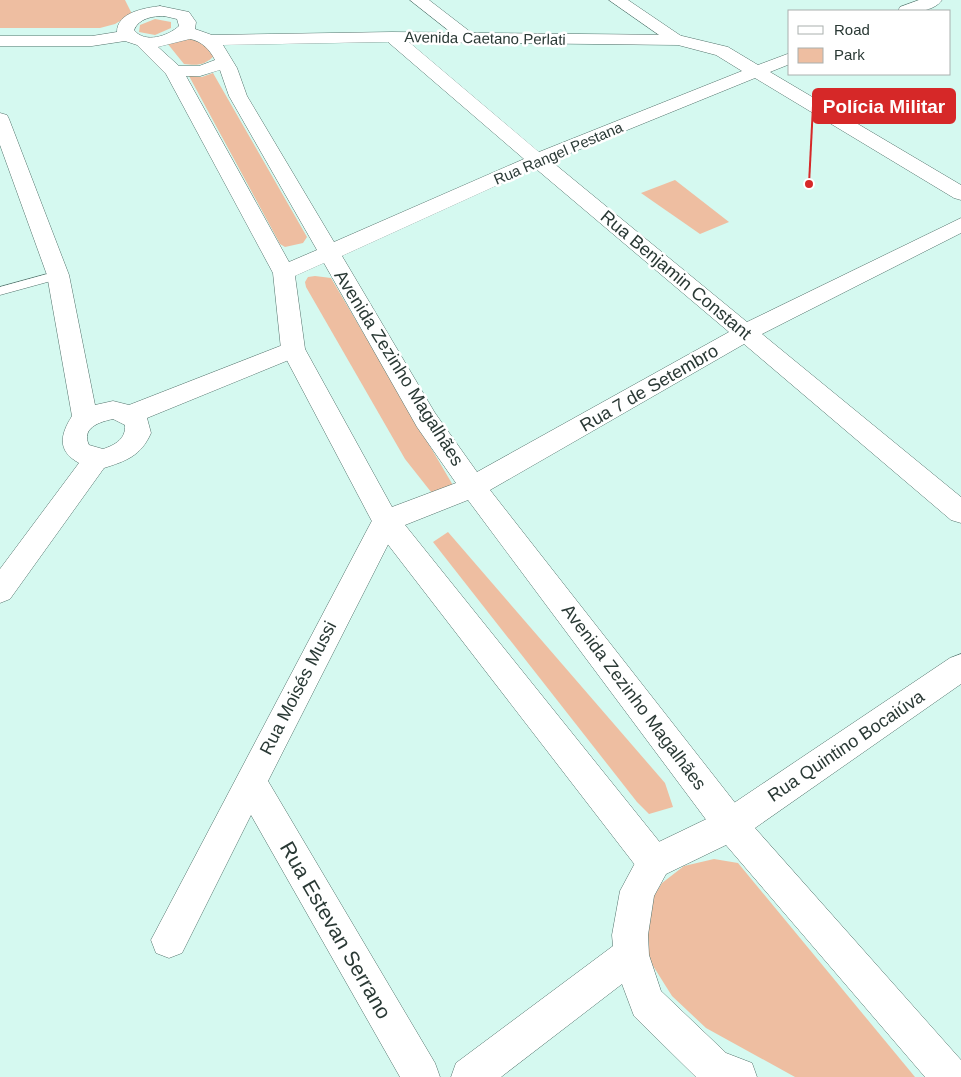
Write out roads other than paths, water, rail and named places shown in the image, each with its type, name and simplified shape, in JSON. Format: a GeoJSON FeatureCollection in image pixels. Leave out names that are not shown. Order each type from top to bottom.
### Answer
{"type":"FeatureCollection","features":[{"type":"Feature","properties":{"kind":"street"},"geometry":{"type":"LineString","coordinates":[[175,0],[189,22],[188,27],[175,37]]}},
{"type":"Feature","properties":{"kind":"street"},"geometry":{"type":"LineString","coordinates":[[418,0],[468,37]]}},
{"type":"Feature","properties":{"kind":"street"},"geometry":{"type":"LineString","coordinates":[[617,0],[678,40]]}},
{"type":"Feature","properties":{"kind":"street"},"geometry":{"type":"LineString","coordinates":[[909,10],[934,0]]}},
{"type":"Feature","properties":{"kind":"street"},"geometry":{"type":"LineString","coordinates":[[0,42],[92,41],[165,11],[179,13],[186,17]]}},
{"type":"Feature","properties":{"kind":"street"},"geometry":{"type":"LineString","coordinates":[[0,32],[108,31],[134,23]]}},
{"type":"Feature","properties":{"kind":"street"},"geometry":{"type":"LineString","coordinates":[[134,23],[160,41],[194,33],[207,40]]}},
{"type":"Feature","properties":{"kind":"street"},"geometry":{"type":"LineString","coordinates":[[134,23],[174,71],[284,273],[293,350],[386,521],[654,862]]}},
{"type":"Feature","properties":{"kind":"street","name":"Avenida Caetano Perlati"},"geometry":{"type":"LineString","coordinates":[[207,40],[392,36],[678,40],[722,51],[961,194]]}},
{"type":"Feature","properties":{"kind":"street","name":"Rua Benjamin Constant"},"geometry":{"type":"LineString","coordinates":[[392,36],[537,160],[961,512]]}},
{"type":"Feature","properties":{"kind":"street","name":"Avenida Zezinho Magalhães"},"geometry":{"type":"LineString","coordinates":[[207,40],[218,48],[238,96],[426,420],[473,487],[731,825],[950,1077]]}},
{"type":"Feature","properties":{"kind":"street","name":"Rua Rangel Pestana"},"geometry":{"type":"LineString","coordinates":[[284,273],[537,160],[788,59]]}},
{"type":"Feature","properties":{"kind":"street"},"geometry":{"type":"LineString","coordinates":[[174,71],[200,71],[225,63]]}},
{"type":"Feature","properties":{"kind":"street"},"geometry":{"type":"LineString","coordinates":[[0,119],[58,275],[84,420]]}},
{"type":"Feature","properties":{"kind":"street","name":"Rua 7 de Setembro"},"geometry":{"type":"LineString","coordinates":[[473,487],[745,333],[961,225]]}},
{"type":"Feature","properties":{"kind":"street"},"geometry":{"type":"LineString","coordinates":[[130,415],[138,427],[134,442],[118,454],[97,458],[88,457],[74,448],[73,433],[84,420],[98,413],[113,410],[130,415],[293,350]]}},
{"type":"Feature","properties":{"kind":"street"},"geometry":{"type":"LineString","coordinates":[[0,591],[97,458]]}},
{"type":"Feature","properties":{"kind":"street"},"geometry":{"type":"LineString","coordinates":[[386,521],[473,487]]}},
{"type":"Feature","properties":{"kind":"street","name":"Rua Moisés Mussi"},"geometry":{"type":"LineString","coordinates":[[169,940],[386,521]]}},
{"type":"Feature","properties":{"kind":"street","name":"Rua Quintino Bocaiúva"},"geometry":{"type":"LineString","coordinates":[[731,825],[961,667]]}},
{"type":"Feature","properties":{"kind":"street","name":"Rua Estevan Serrano"},"geometry":{"type":"LineString","coordinates":[[250,784],[421,1077]]}},
{"type":"Feature","properties":{"kind":"street"},"geometry":{"type":"LineString","coordinates":[[715,1074],[647,1003],[631,955],[630,935],[637,891],[654,862],[731,825]]}},
{"type":"Feature","properties":{"kind":"street"},"geometry":{"type":"LineString","coordinates":[[470,1077],[631,955]]}},
{"type":"Feature","properties":{"kind":"lane"},"geometry":{"type":"LineString","coordinates":[[0,291],[58,275]]}},
{"type":"Feature","properties":{"kind":"place","name":"Polícia Militar"},"geometry":{"type":"Point","coordinates":[809,184]}}]}
